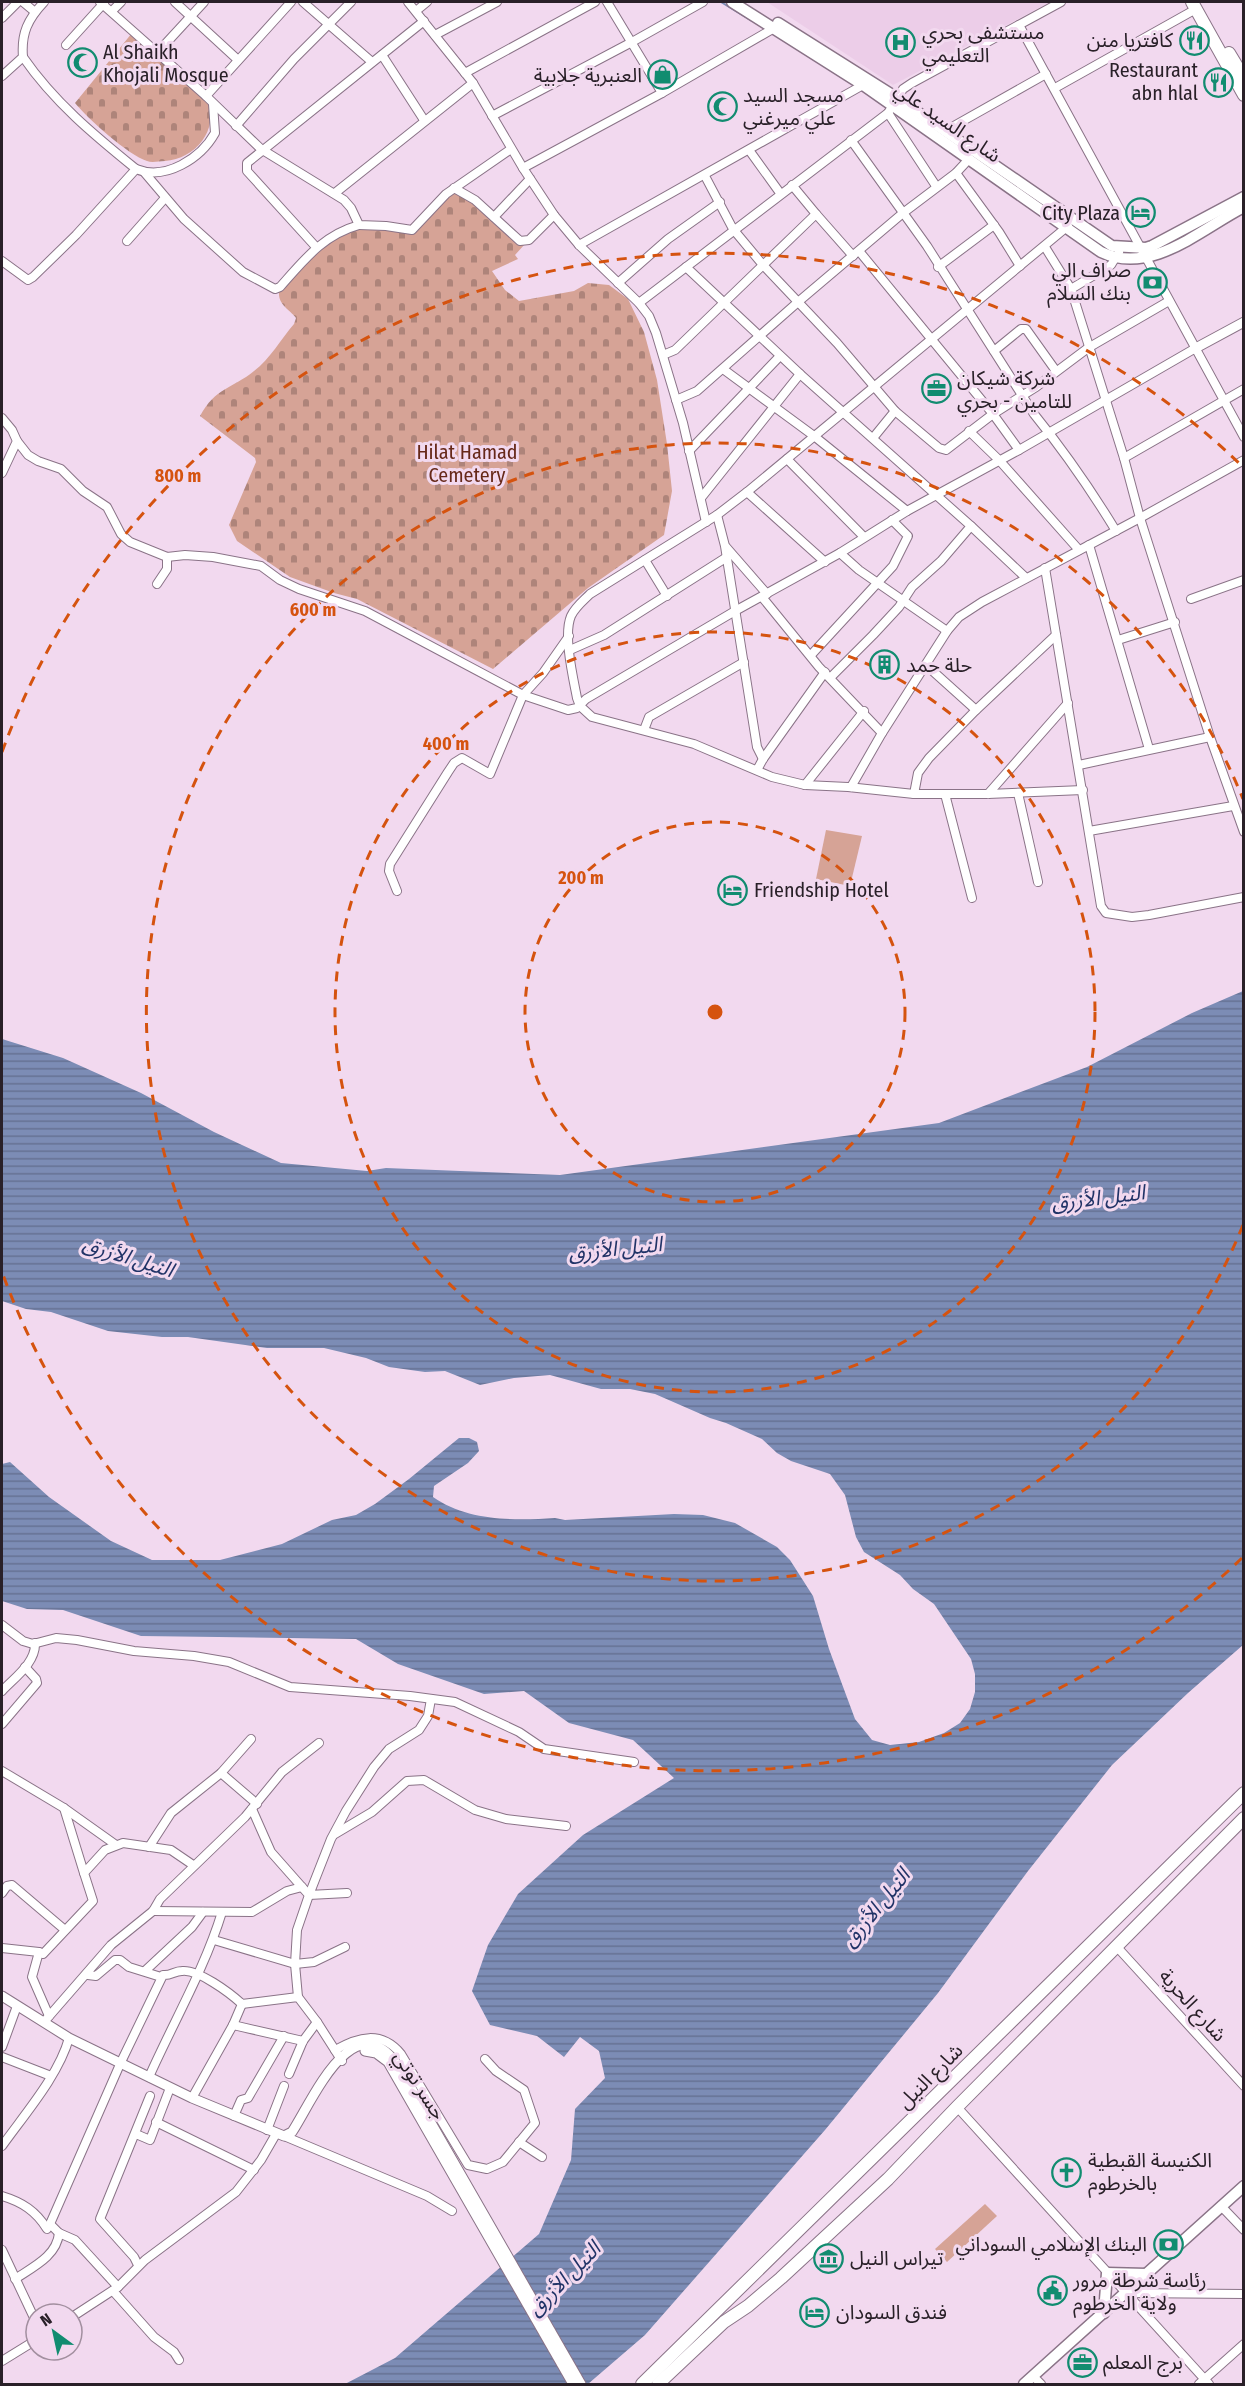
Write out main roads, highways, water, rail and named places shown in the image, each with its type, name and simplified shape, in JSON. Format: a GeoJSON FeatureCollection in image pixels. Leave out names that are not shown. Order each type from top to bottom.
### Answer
{"type":"FeatureCollection","features":[{"type":"Feature","properties":{"kind":"main road","name":"شارع السيد علي"},"geometry":{"type":"LineString","coordinates":[[732,2],[815,44],[893,105],[945,131],[1071,224],[1101,252],[1115,258],[1143,253]]}},
{"type":"Feature","properties":{"kind":"main road","name":"شارع السيد علي"},"geometry":{"type":"LineString","coordinates":[[745,2],[969,159],[1071,224],[1104,242],[1143,253]]}},
{"type":"Feature","properties":{"kind":"main road"},"geometry":{"type":"LineString","coordinates":[[1196,4],[1244,78]]}},
{"type":"Feature","properties":{"kind":"main road"},"geometry":{"type":"LineString","coordinates":[[1196,4],[1244,95]]}},
{"type":"Feature","properties":{"kind":"main road"},"geometry":{"type":"LineString","coordinates":[[1143,253],[1164,252],[1240,204]]}},
{"type":"Feature","properties":{"kind":"main road","name":"شارع النيل"},"geometry":{"type":"LineString","coordinates":[[642,2385],[659,2365],[831,2201],[1244,1793]]}},
{"type":"Feature","properties":{"kind":"main road","name":"شارع النيل"},"geometry":{"type":"LineString","coordinates":[[658,2385],[724,2322],[781,2278],[851,2215],[1244,1818]]}},
{"type":"Feature","properties":{"kind":"main road"},"geometry":{"type":"LineString","coordinates":[[1024,2385],[1037,2380],[1125,2293],[1244,2186]]}},
{"type":"Feature","properties":{"kind":"main road"},"geometry":{"type":"LineString","coordinates":[[1104,2313],[1107,2273],[1147,2274]]}},
{"type":"Feature","properties":{"kind":"water","name":"النيل الأزرق"},"geometry":{"type":"Polygon","coordinates":[[[1243,991],[1243,1645],[1112,1765],[1028,1871],[938,1993],[825,2130],[645,2335],[588,2384],[345,2384],[395,2358],[539,2234],[571,2160],[575,2109],[605,2078],[599,2051],[580,2037],[564,2057],[537,2036],[490,2025],[472,1991],[488,1945],[518,1894],[583,1835],[674,1778],[633,1740],[569,1723],[524,1691],[484,1694],[398,1664],[356,1639],[141,1636],[63,1610],[27,1609],[2,1601],[2,1464],[10,1462],[49,1497],[111,1541],[152,1560],[220,1560],[282,1544],[332,1520],[356,1515],[409,1479],[459,1438],[469,1438],[477,1442],[479,1451],[468,1463],[434,1486],[433,1497],[461,1511],[491,1518],[565,1520],[674,1514],[703,1515],[735,1523],[777,1547],[790,1560],[813,1596],[829,1649],[855,1719],[872,1740],[890,1745],[919,1742],[944,1733],[960,1723],[970,1709],[975,1692],[975,1674],[971,1659],[934,1604],[913,1589],[900,1575],[864,1552],[856,1537],[845,1495],[830,1474],[791,1461],[777,1453],[762,1439],[655,1394],[630,1389],[601,1389],[550,1375],[514,1378],[480,1385],[445,1371],[425,1372],[389,1367],[366,1358],[324,1348],[267,1348],[188,1337],[162,1337],[108,1331],[51,1312],[26,1309],[2,1301],[2,1039],[63,1058],[141,1093],[214,1132],[281,1163],[367,1171],[386,1168],[560,1175],[939,1123],[1087,1067],[1192,1013],[1243,991]]]}},
{"type":"Feature","properties":{"kind":"waterway"},"geometry":{"type":"LineString","coordinates":[[721,2],[752,21]]}},
{"type":"Feature","properties":{"kind":"place","name":"كافتريا منن"},"geometry":{"type":"Point","coordinates":[1194,40]}},
{"type":"Feature","properties":{"kind":"place","name":"مستشفى بحري التعليمي"},"geometry":{"type":"Point","coordinates":[901,43]}},
{"type":"Feature","properties":{"kind":"place","name":"Al Shaikh Khojali Mosque"},"geometry":{"type":"Point","coordinates":[82,63]}},
{"type":"Feature","properties":{"kind":"place","name":"العنبرية جلابية"},"geometry":{"type":"Point","coordinates":[663,75]}},
{"type":"Feature","properties":{"kind":"place","name":"Restaurant abn hlal"},"geometry":{"type":"Point","coordinates":[1219,82]}},
{"type":"Feature","properties":{"kind":"place","name":"مسجد السيد علي ميرغني"},"geometry":{"type":"Point","coordinates":[722,106]}},
{"type":"Feature","properties":{"kind":"place","name":"City Plaza"},"geometry":{"type":"Point","coordinates":[1141,213]}},
{"type":"Feature","properties":{"kind":"place","name":"صراف الي بنك السلام"},"geometry":{"type":"Point","coordinates":[1152,282]}},
{"type":"Feature","properties":{"kind":"place","name":"شركة شيكان للتامين - بحري"},"geometry":{"type":"Point","coordinates":[936,389]}},
{"type":"Feature","properties":{"kind":"place","name":"حلة حمد"},"geometry":{"type":"Point","coordinates":[885,665]}},
{"type":"Feature","properties":{"kind":"place","name":"Friendship Hotel"},"geometry":{"type":"Point","coordinates":[733,890]}},
{"type":"Feature","properties":{"kind":"place","name":"الكنيسة القبطية بالخرطوم"},"geometry":{"type":"Point","coordinates":[1067,2172]}},
{"type":"Feature","properties":{"kind":"place","name":"البنك الإسلامي السوداني"},"geometry":{"type":"Point","coordinates":[1168,2244]}},
{"type":"Feature","properties":{"kind":"place","name":"تيراس النيل"},"geometry":{"type":"Point","coordinates":[829,2258]}},
{"type":"Feature","properties":{"kind":"place","name":"رئاسة شرطة مرور ولاية الخرطوم"},"geometry":{"type":"Point","coordinates":[1052,2291]}},
{"type":"Feature","properties":{"kind":"place","name":"فندق السودان"},"geometry":{"type":"Point","coordinates":[815,2312]}},
{"type":"Feature","properties":{"kind":"place","name":"برج المعلم"},"geometry":{"type":"Point","coordinates":[1082,2362]}},
{"type":"Feature","properties":{"kind":"park label","name":"Hilat Hamad Cemetery"},"geometry":{"type":"Point","coordinates":[467,464]}}]}
